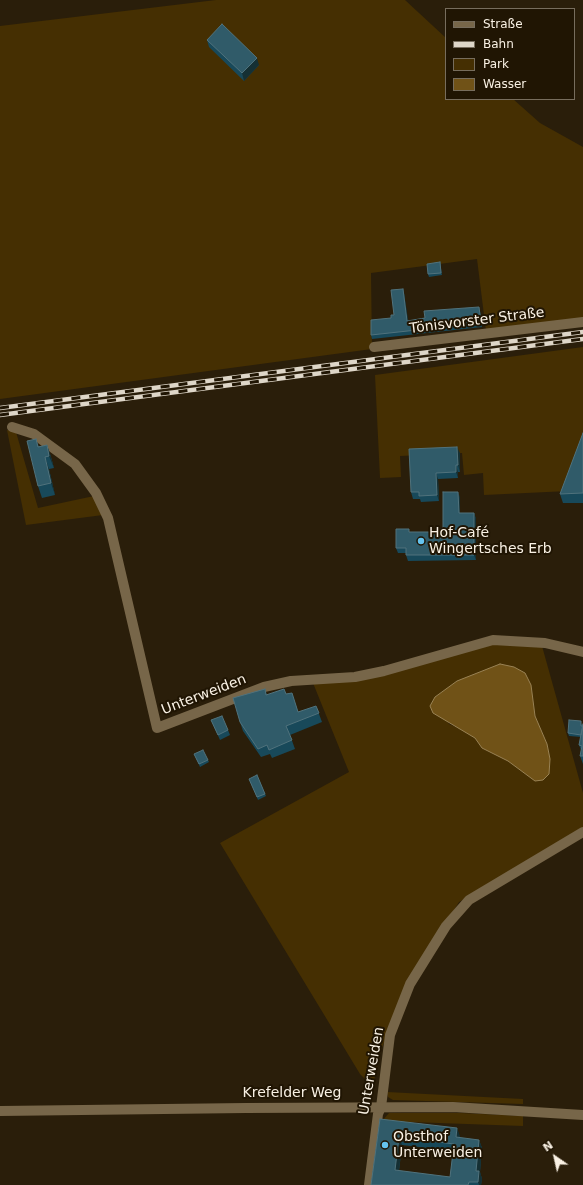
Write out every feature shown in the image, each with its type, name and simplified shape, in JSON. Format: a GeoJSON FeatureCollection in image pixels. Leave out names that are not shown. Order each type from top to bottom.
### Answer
{"type":"FeatureCollection","features":[{"type":"Feature","properties":{"kind":"street","name":"Tönisvorster Straße"},"geometry":{"type":"LineString","coordinates":[[374,348],[583,322]]}},
{"type":"Feature","properties":{"kind":"street","name":"Unterweiden"},"geometry":{"type":"LineString","coordinates":[[12,427],[34,434],[75,464],[96,494],[108,518],[157,728],[264,687],[291,681],[355,677],[384,671],[493,640],[546,643],[583,652]]}},
{"type":"Feature","properties":{"kind":"street","name":"Unterweiden"},"geometry":{"type":"LineString","coordinates":[[368,1185],[378,1114],[381,1107],[390,1035],[410,984],[446,926],[469,900],[583,832]]}},
{"type":"Feature","properties":{"kind":"street","name":"Krefelder Weg"},"geometry":{"type":"LineString","coordinates":[[0,1112],[453,1107],[583,1115]]}},
{"type":"Feature","properties":{"kind":"green space"},"geometry":{"type":"Polygon","coordinates":[[[216,0],[405,0],[445,37],[445,100],[514,100],[540,123],[583,147],[583,318],[486,331],[477,259],[371,273],[372,349],[0,399],[0,26],[216,0]]]}},
{"type":"Feature","properties":{"kind":"green space"},"geometry":{"type":"Polygon","coordinates":[[[583,347],[583,450],[568,491],[484,495],[483,473],[464,475],[462,453],[400,456],[401,477],[380,478],[375,375],[583,347]]]}},
{"type":"Feature","properties":{"kind":"green space"},"geometry":{"type":"Polygon","coordinates":[[[7,430],[16,432],[38,508],[94,496],[103,515],[26,525],[7,430]]]}},
{"type":"Feature","properties":{"kind":"green space"},"geometry":{"type":"Polygon","coordinates":[[[489,643],[542,646],[583,793],[583,828],[459,902],[408,983],[379,1055],[374,1081],[368,1082],[360,1074],[220,843],[349,772],[313,683],[489,643]],[[457,681],[435,697],[449,724],[463,730],[475,738],[482,748],[508,761],[535,781],[547,744],[535,716],[531,685],[457,681]]]}},
{"type":"Feature","properties":{"kind":"green space"},"geometry":{"type":"Polygon","coordinates":[[[387,1092],[523,1099],[523,1104],[393,1100],[388,1097],[387,1092]]]}},
{"type":"Feature","properties":{"kind":"green space"},"geometry":{"type":"Polygon","coordinates":[[[389,1113],[460,1113],[523,1116],[523,1126],[382,1121],[389,1113]]]}},
{"type":"Feature","properties":{"kind":"water"},"geometry":{"type":"Polygon","coordinates":[[[500,664],[514,667],[525,673],[531,685],[535,716],[547,744],[550,759],[549,774],[543,780],[535,781],[508,761],[482,748],[475,738],[433,713],[430,706],[435,697],[457,681],[500,664]]]}},
{"type":"Feature","properties":{"kind":"building"},"geometry":{"type":"Polygon","coordinates":[[[222,24],[257,58],[242,73],[207,40],[222,24]]]}},
{"type":"Feature","properties":{"kind":"building"},"geometry":{"type":"Polygon","coordinates":[[[440,262],[441,273],[428,274],[427,264],[440,262]]]}},
{"type":"Feature","properties":{"kind":"building"},"geometry":{"type":"Polygon","coordinates":[[[403,289],[407,321],[425,318],[424,311],[479,307],[481,323],[371,335],[371,320],[391,318],[391,315],[394,315],[391,290],[403,289]]]}},
{"type":"Feature","properties":{"kind":"building"},"geometry":{"type":"Polygon","coordinates":[[[583,433],[583,493],[560,494],[583,433]]]}},
{"type":"Feature","properties":{"kind":"building"},"geometry":{"type":"Polygon","coordinates":[[[36,439],[38,447],[47,445],[49,456],[45,457],[51,483],[38,486],[27,441],[36,439]]]}},
{"type":"Feature","properties":{"kind":"building"},"geometry":{"type":"Polygon","coordinates":[[[457,447],[458,465],[456,465],[456,472],[436,473],[437,495],[419,496],[419,492],[411,492],[409,449],[457,447]]]}},
{"type":"Feature","properties":{"kind":"building"},"geometry":{"type":"Polygon","coordinates":[[[443,492],[458,492],[459,513],[474,513],[474,555],[406,555],[406,548],[396,548],[396,529],[409,529],[409,532],[434,532],[443,528],[443,492]]]}},
{"type":"Feature","properties":{"kind":"building"},"geometry":{"type":"Polygon","coordinates":[[[265,689],[266,695],[284,689],[286,694],[292,693],[298,712],[316,706],[319,713],[286,726],[292,740],[269,750],[267,745],[258,749],[240,722],[233,698],[265,689]]]}},
{"type":"Feature","properties":{"kind":"building"},"geometry":{"type":"Polygon","coordinates":[[[222,716],[228,730],[218,735],[211,720],[222,716]]]}},
{"type":"Feature","properties":{"kind":"building"},"geometry":{"type":"Polygon","coordinates":[[[569,720],[581,721],[581,726],[583,726],[581,735],[568,733],[569,720]]]}},
{"type":"Feature","properties":{"kind":"building"},"geometry":{"type":"Polygon","coordinates":[[[583,724],[583,756],[580,756],[582,746],[579,745],[583,724]]]}},
{"type":"Feature","properties":{"kind":"building"},"geometry":{"type":"Polygon","coordinates":[[[203,750],[208,760],[199,764],[194,754],[203,750]]]}},
{"type":"Feature","properties":{"kind":"building"},"geometry":{"type":"Polygon","coordinates":[[[257,775],[265,794],[257,797],[249,779],[257,775]]]}},
{"type":"Feature","properties":{"kind":"building"},"geometry":{"type":"Polygon","coordinates":[[[380,1119],[457,1128],[456,1137],[479,1140],[476,1171],[479,1171],[478,1182],[469,1182],[468,1185],[371,1185],[380,1119]],[[399,1137],[395,1170],[450,1177],[454,1144],[399,1137]]]}},
{"type":"Feature","properties":{"kind":"railway"},"geometry":{"type":"LineString","coordinates":[[0,408],[583,332]]}},
{"type":"Feature","properties":{"kind":"railway"},"geometry":{"type":"LineString","coordinates":[[0,415],[583,339]]}},
{"type":"Feature","properties":{"kind":"place","name":"Hof-Café Wingertsches Erb"},"geometry":{"type":"Point","coordinates":[421,541]}},
{"type":"Feature","properties":{"kind":"place","name":"Obsthof Unterweiden"},"geometry":{"type":"Point","coordinates":[385,1145]}}]}
